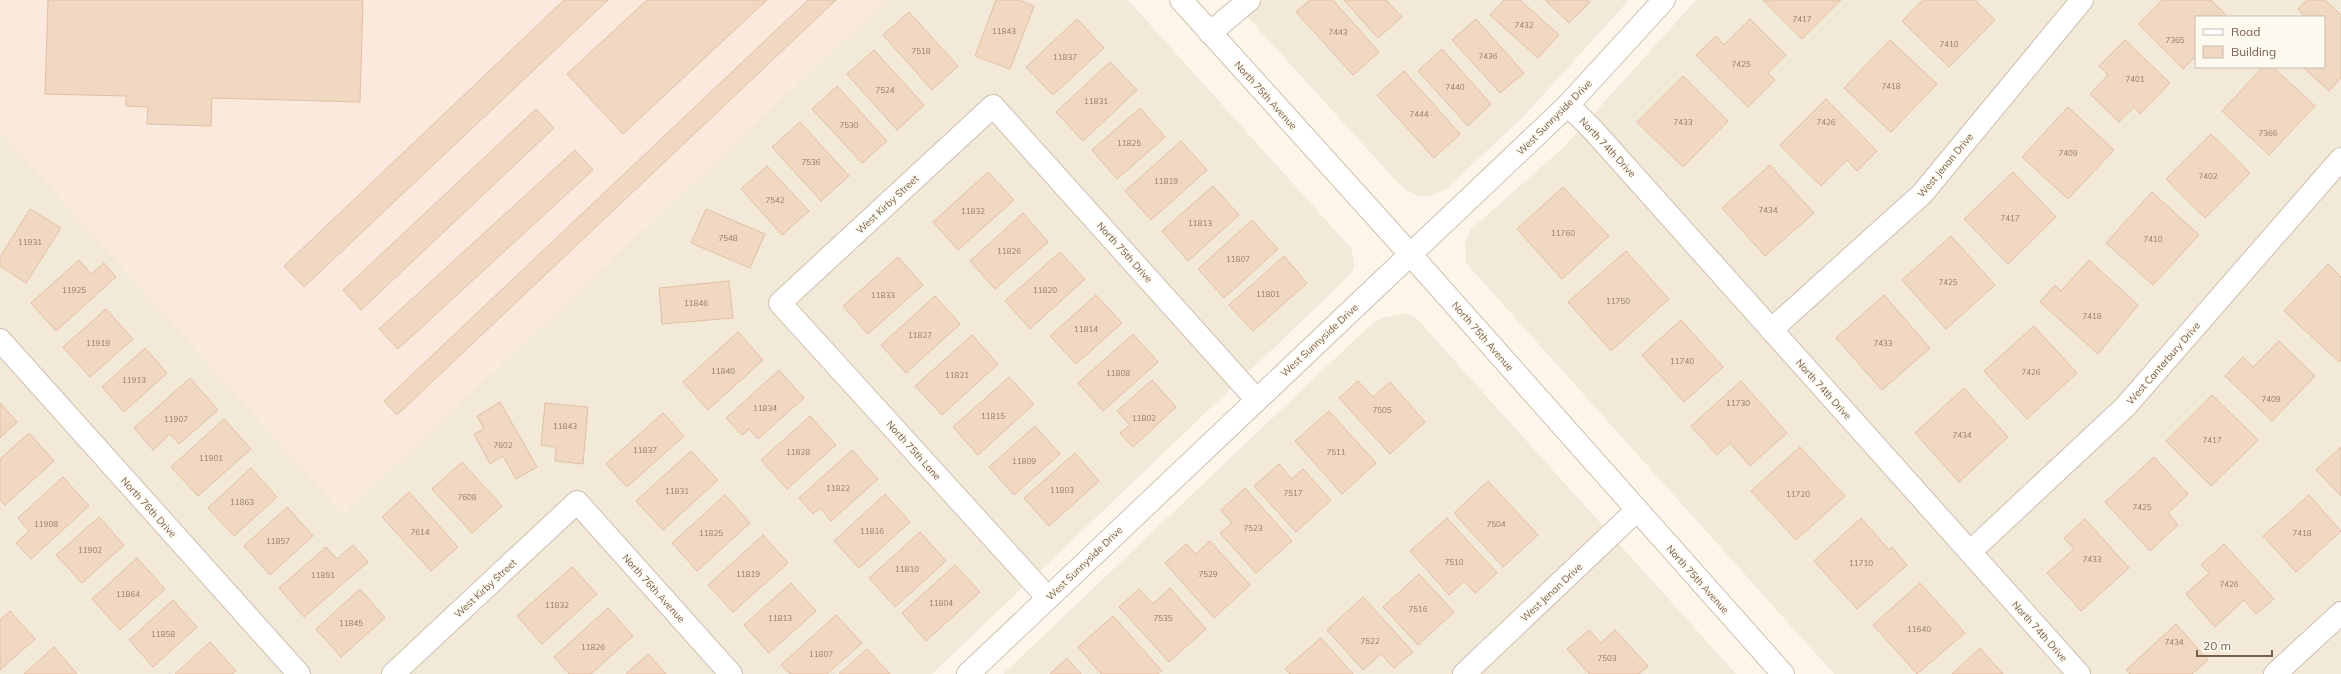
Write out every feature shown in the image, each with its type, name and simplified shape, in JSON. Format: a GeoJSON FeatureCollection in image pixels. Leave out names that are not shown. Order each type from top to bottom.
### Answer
{"type":"FeatureCollection","features":[{"type":"Feature","properties":{"kind":"street","name":"North 75th Avenue"},"geometry":{"type":"LineString","coordinates":[[1181,0],[1410,254],[1783,674]]}},
{"type":"Feature","properties":{"kind":"street"},"geometry":{"type":"LineString","coordinates":[[1210,33],[1249,0]]}},
{"type":"Feature","properties":{"kind":"street","name":"West Sunnyside Drive"},"geometry":{"type":"LineString","coordinates":[[968,674],[1256,399],[1568,105],[1664,0]]}},
{"type":"Feature","properties":{"kind":"street","name":"West Jenan Drive"},"geometry":{"type":"LineString","coordinates":[[1771,330],[1922,194],[2082,0]]}},
{"type":"Feature","properties":{"kind":"street","name":"North 74th Drive"},"geometry":{"type":"LineString","coordinates":[[1568,105],[1593,130],[2079,674]]}},
{"type":"Feature","properties":{"kind":"street","name":"West Kirby Street"},"geometry":{"type":"LineString","coordinates":[[780,303],[993,106]]}},
{"type":"Feature","properties":{"kind":"street","name":"North 75th Drive"},"geometry":{"type":"LineString","coordinates":[[993,106],[1256,399]]}},
{"type":"Feature","properties":{"kind":"street","name":"West Canterbury Drive"},"geometry":{"type":"LineString","coordinates":[[1970,552],[2125,407],[2341,159]]}},
{"type":"Feature","properties":{"kind":"street","name":"North 75th Lane"},"geometry":{"type":"LineString","coordinates":[[780,303],[1048,598]]}},
{"type":"Feature","properties":{"kind":"street","name":"North 76th Drive"},"geometry":{"type":"LineString","coordinates":[[0,340],[298,674]]}},
{"type":"Feature","properties":{"kind":"street","name":"West Kirby Street"},"geometry":{"type":"LineString","coordinates":[[393,674],[577,502]]}},
{"type":"Feature","properties":{"kind":"street","name":"North 76th Avenue"},"geometry":{"type":"LineString","coordinates":[[577,502],[731,674]]}},
{"type":"Feature","properties":{"kind":"street","name":"West Jenan Drive"},"geometry":{"type":"LineString","coordinates":[[1464,674],[1637,510]]}},
{"type":"Feature","properties":{"kind":"street"},"geometry":{"type":"LineString","coordinates":[[2275,674],[2341,613]]}},
{"type":"Feature","properties":{"kind":"shaded area"},"geometry":{"type":"Polygon","coordinates":[[[0,0],[885,0],[343,513],[0,130],[0,0]]]}},
{"type":"Feature","properties":{"kind":"shaded area"},"geometry":{"type":"Polygon","coordinates":[[[885,0],[1128,0],[1351,248],[1354,268],[1349,276],[932,674],[0,674],[0,130],[343,513],[885,0]]]}},
{"type":"Feature","properties":{"kind":"shaded area"},"geometry":{"type":"Polygon","coordinates":[[[1232,0],[1629,0],[1523,117],[1446,189],[1430,196],[1419,196],[1407,191],[1399,184],[1232,0]]]}},
{"type":"Feature","properties":{"kind":"shaded area"},"geometry":{"type":"Polygon","coordinates":[[[1696,0],[2341,0],[2341,674],[1834,674],[1466,263],[1465,242],[1470,230],[1563,148],[1696,0]]]}},
{"type":"Feature","properties":{"kind":"shaded area"},"geometry":{"type":"Polygon","coordinates":[[[1407,313],[1417,319],[1736,674],[1003,674],[1366,329],[1381,318],[1407,313]]]}},
{"type":"Feature","properties":{"kind":"building"},"geometry":{"type":"Polygon","coordinates":[[[48,0],[363,0],[360,102],[212,98],[211,126],[147,124],[148,107],[126,106],[126,96],[45,94],[48,0]]]}},
{"type":"Feature","properties":{"kind":"building"},"geometry":{"type":"Polygon","coordinates":[[[564,0],[608,0],[304,287],[284,266],[564,0]]]}},
{"type":"Feature","properties":{"kind":"building"},"geometry":{"type":"Polygon","coordinates":[[[647,0],[767,0],[623,134],[567,74],[647,0]]]}},
{"type":"Feature","properties":{"kind":"building"},"geometry":{"type":"Polygon","coordinates":[[[808,0],[836,0],[397,415],[384,401],[808,0]]]}},
{"type":"Feature","properties":{"kind":"building"},"geometry":{"type":"Polygon","coordinates":[[[996,0],[1019,0],[1034,6],[1010,69],[975,56],[996,0]]]}},
{"type":"Feature","properties":{"kind":"building"},"geometry":{"type":"Polygon","coordinates":[[[1310,0],[1333,0],[1379,52],[1353,75],[1296,12],[1310,0]]]}},
{"type":"Feature","properties":{"kind":"building"},"geometry":{"type":"Polygon","coordinates":[[[1344,0],[1386,0],[1402,17],[1378,38],[1344,0]]]}},
{"type":"Feature","properties":{"kind":"building"},"geometry":{"type":"Polygon","coordinates":[[[1504,0],[1520,0],[1559,35],[1538,58],[1490,15],[1504,0]]]}},
{"type":"Feature","properties":{"kind":"building"},"geometry":{"type":"Polygon","coordinates":[[[1545,0],[1588,0],[1590,2],[1569,23],[1545,0]]]}},
{"type":"Feature","properties":{"kind":"building"},"geometry":{"type":"Polygon","coordinates":[[[1763,0],[1841,0],[1802,39],[1763,0]]]}},
{"type":"Feature","properties":{"kind":"building"},"geometry":{"type":"Polygon","coordinates":[[[1923,0],[1975,0],[1995,20],[1949,67],[1902,21],[1923,0]]]}},
{"type":"Feature","properties":{"kind":"building"},"geometry":{"type":"Polygon","coordinates":[[[2162,0],[2211,0],[2227,16],[2195,16],[2195,57],[2183,69],[2138,24],[2162,0]]]}},
{"type":"Feature","properties":{"kind":"building"},"geometry":{"type":"Polygon","coordinates":[[[2307,0],[2325,0],[2341,15],[2341,78],[2329,91],[2304,68],[2325,68],[2325,16],[2304,16],[2298,9],[2307,0]]]}},
{"type":"Feature","properties":{"kind":"building"},"geometry":{"type":"Polygon","coordinates":[[[909,12],[958,66],[932,90],[883,35],[909,12]]]}},
{"type":"Feature","properties":{"kind":"building"},"geometry":{"type":"Polygon","coordinates":[[[1077,19],[1104,48],[1053,95],[1026,67],[1077,19]]]}},
{"type":"Feature","properties":{"kind":"building"},"geometry":{"type":"Polygon","coordinates":[[[1476,19],[1524,73],[1500,93],[1452,40],[1476,19]]]}},
{"type":"Feature","properties":{"kind":"building"},"geometry":{"type":"Polygon","coordinates":[[[1750,19],[1786,55],[1768,73],[1775,80],[1748,107],[1696,55],[1716,36],[1724,45],[1750,19]]]}},
{"type":"Feature","properties":{"kind":"building"},"geometry":{"type":"Polygon","coordinates":[[[1890,40],[1937,84],[1891,132],[1844,88],[1890,40]]]}},
{"type":"Feature","properties":{"kind":"building"},"geometry":{"type":"Polygon","coordinates":[[[2125,40],[2170,83],[2140,114],[2134,107],[2119,122],[2090,94],[2108,75],[2099,66],[2125,40]]]}},
{"type":"Feature","properties":{"kind":"building"},"geometry":{"type":"Polygon","coordinates":[[[1442,49],[1491,104],[1468,126],[1418,71],[1442,49]]]}},
{"type":"Feature","properties":{"kind":"building"},"geometry":{"type":"Polygon","coordinates":[[[874,50],[924,105],[897,130],[847,74],[874,50]]]}},
{"type":"Feature","properties":{"kind":"building"},"geometry":{"type":"Polygon","coordinates":[[[1110,62],[1137,90],[1083,141],[1056,112],[1110,62]]]}},
{"type":"Feature","properties":{"kind":"building"},"geometry":{"type":"Polygon","coordinates":[[[2262,68],[2274,68],[2315,106],[2269,155],[2222,111],[2262,68]]]}},
{"type":"Feature","properties":{"kind":"building"},"geometry":{"type":"Polygon","coordinates":[[[1404,71],[1460,134],[1434,158],[1377,95],[1404,71]]]}},
{"type":"Feature","properties":{"kind":"building"},"geometry":{"type":"Polygon","coordinates":[[[1683,76],[1728,121],[1683,167],[1637,122],[1683,76]]]}},
{"type":"Feature","properties":{"kind":"building"},"geometry":{"type":"Polygon","coordinates":[[[837,86],[887,141],[862,163],[812,109],[837,86]]]}},
{"type":"Feature","properties":{"kind":"building"},"geometry":{"type":"Polygon","coordinates":[[[1826,99],[1877,151],[1857,171],[1847,160],[1821,186],[1780,145],[1826,99]]]}},
{"type":"Feature","properties":{"kind":"building"},"geometry":{"type":"Polygon","coordinates":[[[2068,107],[2114,150],[2068,199],[2022,157],[2068,107]]]}},
{"type":"Feature","properties":{"kind":"building"},"geometry":{"type":"Polygon","coordinates":[[[1140,108],[1165,137],[1117,179],[1092,150],[1140,108]]]}},
{"type":"Feature","properties":{"kind":"building"},"geometry":{"type":"Polygon","coordinates":[[[536,109],[554,128],[361,310],[343,290],[536,109]]]}},
{"type":"Feature","properties":{"kind":"building"},"geometry":{"type":"Polygon","coordinates":[[[800,122],[849,176],[821,201],[772,147],[800,122]]]}},
{"type":"Feature","properties":{"kind":"building"},"geometry":{"type":"Polygon","coordinates":[[[2211,134],[2250,173],[2205,218],[2166,179],[2211,134]]]}},
{"type":"Feature","properties":{"kind":"building"},"geometry":{"type":"Polygon","coordinates":[[[1181,141],[1207,170],[1151,220],[1125,191],[1181,141]]]}},
{"type":"Feature","properties":{"kind":"building"},"geometry":{"type":"Polygon","coordinates":[[[575,150],[593,170],[398,349],[379,329],[575,150]]]}},
{"type":"Feature","properties":{"kind":"building"},"geometry":{"type":"Polygon","coordinates":[[[1770,165],[1814,213],[1765,256],[1722,208],[1770,165]]]}},
{"type":"Feature","properties":{"kind":"building"},"geometry":{"type":"Polygon","coordinates":[[[767,166],[809,211],[782,235],[741,189],[767,166]]]}},
{"type":"Feature","properties":{"kind":"building"},"geometry":{"type":"Polygon","coordinates":[[[988,172],[1014,200],[958,250],[933,222],[988,172]]]}},
{"type":"Feature","properties":{"kind":"building"},"geometry":{"type":"Polygon","coordinates":[[[2013,172],[2056,217],[2008,264],[1964,219],[2013,172]]]}},
{"type":"Feature","properties":{"kind":"building"},"geometry":{"type":"Polygon","coordinates":[[[1213,186],[1239,215],[1188,261],[1162,231],[1213,186]]]}},
{"type":"Feature","properties":{"kind":"building"},"geometry":{"type":"Polygon","coordinates":[[[1563,187],[1609,236],[1562,279],[1517,229],[1563,187]]]}},
{"type":"Feature","properties":{"kind":"building"},"geometry":{"type":"Polygon","coordinates":[[[2152,192],[2199,235],[2153,285],[2106,243],[2152,192]]]}},
{"type":"Feature","properties":{"kind":"building"},"geometry":{"type":"Polygon","coordinates":[[[30,209],[61,228],[26,283],[0,266],[0,257],[30,209]]]}},
{"type":"Feature","properties":{"kind":"building"},"geometry":{"type":"Polygon","coordinates":[[[706,209],[765,234],[750,268],[691,243],[706,209]]]}},
{"type":"Feature","properties":{"kind":"building"},"geometry":{"type":"Polygon","coordinates":[[[1023,213],[1048,242],[995,289],[970,261],[1023,213]]]}},
{"type":"Feature","properties":{"kind":"building"},"geometry":{"type":"Polygon","coordinates":[[[1252,220],[1278,249],[1224,298],[1198,269],[1252,220]]]}},
{"type":"Feature","properties":{"kind":"building"},"geometry":{"type":"Polygon","coordinates":[[[1951,236],[1995,285],[1946,329],[1902,280],[1951,236]]]}},
{"type":"Feature","properties":{"kind":"building"},"geometry":{"type":"Polygon","coordinates":[[[1626,251],[1669,299],[1611,351],[1568,302],[1626,251]]]}},
{"type":"Feature","properties":{"kind":"building"},"geometry":{"type":"Polygon","coordinates":[[[1060,252],[1085,279],[1030,329],[1005,301],[1060,252]]]}},
{"type":"Feature","properties":{"kind":"building"},"geometry":{"type":"Polygon","coordinates":[[[1284,256],[1307,283],[1253,331],[1229,305],[1284,256]]]}},
{"type":"Feature","properties":{"kind":"building"},"geometry":{"type":"Polygon","coordinates":[[[898,257],[923,285],[868,334],[843,306],[898,257]]]}},
{"type":"Feature","properties":{"kind":"building"},"geometry":{"type":"Polygon","coordinates":[[[79,260],[91,274],[104,263],[116,277],[56,331],[31,303],[79,260]]]}},
{"type":"Feature","properties":{"kind":"building"},"geometry":{"type":"Polygon","coordinates":[[[2089,260],[2138,305],[2098,354],[2040,302],[2055,285],[2061,291],[2089,260]]]}},
{"type":"Feature","properties":{"kind":"building"},"geometry":{"type":"Polygon","coordinates":[[[2328,264],[2341,277],[2341,360],[2339,362],[2284,311],[2328,264]]]}},
{"type":"Feature","properties":{"kind":"building"},"geometry":{"type":"Polygon","coordinates":[[[729,281],[733,318],[662,324],[659,288],[729,281]]]}},
{"type":"Feature","properties":{"kind":"building"},"geometry":{"type":"Polygon","coordinates":[[[1096,295],[1122,323],[1076,364],[1050,336],[1096,295]]]}},
{"type":"Feature","properties":{"kind":"building"},"geometry":{"type":"Polygon","coordinates":[[[1884,295],[1930,348],[1882,390],[1836,338],[1884,295]]]}},
{"type":"Feature","properties":{"kind":"building"},"geometry":{"type":"Polygon","coordinates":[[[935,296],[960,324],[906,373],[881,345],[935,296]]]}},
{"type":"Feature","properties":{"kind":"building"},"geometry":{"type":"Polygon","coordinates":[[[106,309],[133,339],[90,377],[63,347],[106,309]]]}},
{"type":"Feature","properties":{"kind":"building"},"geometry":{"type":"Polygon","coordinates":[[[1681,320],[1723,367],[1684,402],[1642,355],[1681,320]]]}},
{"type":"Feature","properties":{"kind":"building"},"geometry":{"type":"Polygon","coordinates":[[[2034,326],[2077,373],[2027,419],[1984,371],[2034,326]]]}},
{"type":"Feature","properties":{"kind":"building"},"geometry":{"type":"Polygon","coordinates":[[[738,332],[763,360],[708,410],[683,382],[738,332]]]}},
{"type":"Feature","properties":{"kind":"building"},"geometry":{"type":"Polygon","coordinates":[[[1133,334],[1158,362],[1103,411],[1078,383],[1133,334]]]}},
{"type":"Feature","properties":{"kind":"building"},"geometry":{"type":"Polygon","coordinates":[[[972,335],[998,364],[942,415],[915,386],[972,335]]]}},
{"type":"Feature","properties":{"kind":"building"},"geometry":{"type":"Polygon","coordinates":[[[2279,341],[2315,376],[2272,421],[2225,376],[2243,357],[2253,367],[2279,341]]]}},
{"type":"Feature","properties":{"kind":"building"},"geometry":{"type":"Polygon","coordinates":[[[145,348],[167,373],[124,412],[102,387],[145,348]]]}},
{"type":"Feature","properties":{"kind":"building"},"geometry":{"type":"Polygon","coordinates":[[[779,370],[804,398],[758,439],[749,429],[742,435],[726,418],[779,370]]]}},
{"type":"Feature","properties":{"kind":"building"},"geometry":{"type":"Polygon","coordinates":[[[1009,377],[1034,404],[978,455],[953,427],[1009,377]]]}},
{"type":"Feature","properties":{"kind":"building"},"geometry":{"type":"Polygon","coordinates":[[[190,378],[218,410],[179,444],[170,434],[153,450],[134,428],[190,378]]]}},
{"type":"Feature","properties":{"kind":"building"},"geometry":{"type":"Polygon","coordinates":[[[1152,380],[1176,407],[1133,447],[1120,433],[1130,425],[1117,411],[1152,380]]]}},
{"type":"Feature","properties":{"kind":"building"},"geometry":{"type":"Polygon","coordinates":[[[1358,381],[1373,397],[1390,382],[1425,422],[1390,454],[1339,398],[1358,381]]]}},
{"type":"Feature","properties":{"kind":"building"},"geometry":{"type":"Polygon","coordinates":[[[1741,381],[1787,433],[1750,466],[1730,443],[1717,455],[1691,426],[1741,381]]]}},
{"type":"Feature","properties":{"kind":"building"},"geometry":{"type":"Polygon","coordinates":[[[1964,388],[2008,437],[1959,482],[1915,433],[1964,388]]]}},
{"type":"Feature","properties":{"kind":"building"},"geometry":{"type":"Polygon","coordinates":[[[2212,395],[2258,440],[2211,486],[2166,441],[2212,395]]]}},
{"type":"Feature","properties":{"kind":"building"},"geometry":{"type":"Polygon","coordinates":[[[500,402],[537,467],[516,479],[503,456],[490,464],[474,434],[484,429],[477,416],[500,402]]]}},
{"type":"Feature","properties":{"kind":"building"},"geometry":{"type":"Polygon","coordinates":[[[0,403],[17,422],[0,438],[0,403]]]}},
{"type":"Feature","properties":{"kind":"building"},"geometry":{"type":"Polygon","coordinates":[[[545,403],[588,407],[583,464],[555,461],[556,447],[541,445],[545,403]]]}},
{"type":"Feature","properties":{"kind":"building"},"geometry":{"type":"Polygon","coordinates":[[[1329,411],[1376,463],[1342,494],[1295,441],[1329,411]]]}},
{"type":"Feature","properties":{"kind":"building"},"geometry":{"type":"Polygon","coordinates":[[[663,413],[684,436],[627,487],[606,464],[663,413]]]}},
{"type":"Feature","properties":{"kind":"building"},"geometry":{"type":"Polygon","coordinates":[[[810,416],[836,445],[787,489],[761,460],[810,416]]]}},
{"type":"Feature","properties":{"kind":"building"},"geometry":{"type":"Polygon","coordinates":[[[224,419],[251,449],[198,496],[171,467],[224,419]]]}},
{"type":"Feature","properties":{"kind":"building"},"geometry":{"type":"Polygon","coordinates":[[[1035,426],[1060,454],[1014,495],[989,467],[1035,426]]]}},
{"type":"Feature","properties":{"kind":"building"},"geometry":{"type":"Polygon","coordinates":[[[29,433],[54,461],[5,505],[0,500],[0,459],[29,433]]]}},
{"type":"Feature","properties":{"kind":"building"},"geometry":{"type":"Polygon","coordinates":[[[1800,447],[1845,496],[1796,540],[1751,491],[1800,447]]]}},
{"type":"Feature","properties":{"kind":"building"},"geometry":{"type":"Polygon","coordinates":[[[2341,447],[2341,496],[2316,470],[2341,447]]]}},
{"type":"Feature","properties":{"kind":"building"},"geometry":{"type":"Polygon","coordinates":[[[852,450],[878,479],[831,521],[820,508],[813,514],[799,498],[852,450]]]}},
{"type":"Feature","properties":{"kind":"building"},"geometry":{"type":"Polygon","coordinates":[[[691,451],[718,480],[663,530],[636,501],[691,451]]]}},
{"type":"Feature","properties":{"kind":"building"},"geometry":{"type":"Polygon","coordinates":[[[1075,453],[1099,481],[1049,526],[1024,498],[1075,453]]]}},
{"type":"Feature","properties":{"kind":"building"},"geometry":{"type":"Polygon","coordinates":[[[2154,457],[2188,494],[2168,513],[2178,525],[2150,551],[2105,502],[2154,457]]]}},
{"type":"Feature","properties":{"kind":"building"},"geometry":{"type":"Polygon","coordinates":[[[462,462],[502,506],[472,533],[432,489],[462,462]]]}},
{"type":"Feature","properties":{"kind":"building"},"geometry":{"type":"Polygon","coordinates":[[[1279,464],[1292,479],[1303,469],[1331,500],[1296,532],[1254,486],[1279,464]]]}},
{"type":"Feature","properties":{"kind":"building"},"geometry":{"type":"Polygon","coordinates":[[[251,468],[277,497],[234,536],[208,508],[251,468]]]}},
{"type":"Feature","properties":{"kind":"building"},"geometry":{"type":"Polygon","coordinates":[[[63,477],[89,506],[31,559],[16,543],[29,531],[18,518],[63,477]]]}},
{"type":"Feature","properties":{"kind":"building"},"geometry":{"type":"Polygon","coordinates":[[[1488,481],[1538,535],[1503,567],[1454,513],[1488,481]]]}},
{"type":"Feature","properties":{"kind":"building"},"geometry":{"type":"Polygon","coordinates":[[[1245,488],[1292,541],[1256,573],[1220,533],[1232,523],[1221,510],[1245,488]]]}},
{"type":"Feature","properties":{"kind":"building"},"geometry":{"type":"Polygon","coordinates":[[[409,492],[458,547],[431,571],[382,517],[409,492]]]}},
{"type":"Feature","properties":{"kind":"building"},"geometry":{"type":"Polygon","coordinates":[[[885,494],[910,522],[859,568],[834,541],[885,494]]]}},
{"type":"Feature","properties":{"kind":"building"},"geometry":{"type":"Polygon","coordinates":[[[725,495],[750,523],[697,571],[672,543],[725,495]]]}},
{"type":"Feature","properties":{"kind":"building"},"geometry":{"type":"Polygon","coordinates":[[[2309,495],[2341,531],[2296,572],[2263,536],[2309,495]]]}},
{"type":"Feature","properties":{"kind":"building"},"geometry":{"type":"Polygon","coordinates":[[[287,507],[313,536],[270,575],[244,546],[287,507]]]}},
{"type":"Feature","properties":{"kind":"building"},"geometry":{"type":"Polygon","coordinates":[[[99,517],[124,545],[82,583],[56,555],[99,517]]]}},
{"type":"Feature","properties":{"kind":"building"},"geometry":{"type":"Polygon","coordinates":[[[1447,518],[1497,573],[1475,593],[1464,581],[1449,595],[1410,551],[1447,518]]]}},
{"type":"Feature","properties":{"kind":"building"},"geometry":{"type":"Polygon","coordinates":[[[1861,518],[1889,550],[1892,547],[1907,565],[1857,609],[1814,561],[1861,518]]]}},
{"type":"Feature","properties":{"kind":"building"},"geometry":{"type":"Polygon","coordinates":[[[2085,519],[2129,568],[2081,611],[2047,573],[2074,549],[2064,538],[2085,519]]]}},
{"type":"Feature","properties":{"kind":"building"},"geometry":{"type":"Polygon","coordinates":[[[920,532],[946,561],[895,607],[869,578],[920,532]]]}},
{"type":"Feature","properties":{"kind":"building"},"geometry":{"type":"Polygon","coordinates":[[[763,535],[788,563],[733,612],[708,585],[763,535]]]}},
{"type":"Feature","properties":{"kind":"building"},"geometry":{"type":"Polygon","coordinates":[[[1210,541],[1250,585],[1214,618],[1165,563],[1186,544],[1196,554],[1210,541]]]}},
{"type":"Feature","properties":{"kind":"building"},"geometry":{"type":"Polygon","coordinates":[[[2224,544],[2274,599],[2256,614],[2244,600],[2215,627],[2186,594],[2209,573],[2201,565],[2224,544]]]}},
{"type":"Feature","properties":{"kind":"building"},"geometry":{"type":"Polygon","coordinates":[[[353,545],[368,562],[304,617],[279,588],[326,547],[337,559],[353,545]]]}},
{"type":"Feature","properties":{"kind":"building"},"geometry":{"type":"Polygon","coordinates":[[[137,558],[165,589],[120,630],[92,599],[137,558]]]}},
{"type":"Feature","properties":{"kind":"building"},"geometry":{"type":"Polygon","coordinates":[[[955,565],[980,592],[926,641],[902,613],[955,565]]]}},
{"type":"Feature","properties":{"kind":"building"},"geometry":{"type":"Polygon","coordinates":[[[572,567],[597,594],[542,644],[517,616],[572,567]]]}},
{"type":"Feature","properties":{"kind":"building"},"geometry":{"type":"Polygon","coordinates":[[[1419,574],[1454,612],[1418,645],[1383,607],[1419,574]]]}},
{"type":"Feature","properties":{"kind":"building"},"geometry":{"type":"Polygon","coordinates":[[[791,583],[816,611],[769,653],[744,625],[791,583]]]}},
{"type":"Feature","properties":{"kind":"building"},"geometry":{"type":"Polygon","coordinates":[[[1920,583],[1965,633],[1917,674],[1873,625],[1920,583]]]}},
{"type":"Feature","properties":{"kind":"building"},"geometry":{"type":"Polygon","coordinates":[[[1170,588],[1206,629],[1169,662],[1119,607],[1139,589],[1153,604],[1170,588]]]}},
{"type":"Feature","properties":{"kind":"building"},"geometry":{"type":"Polygon","coordinates":[[[360,589],[385,618],[341,657],[316,629],[360,589]]]}},
{"type":"Feature","properties":{"kind":"building"},"geometry":{"type":"Polygon","coordinates":[[[1363,597],[1413,652],[1394,668],[1381,654],[1363,670],[1327,630],[1363,597]]]}},
{"type":"Feature","properties":{"kind":"building"},"geometry":{"type":"Polygon","coordinates":[[[173,600],[197,627],[153,667],[129,640],[173,600]]]}},
{"type":"Feature","properties":{"kind":"building"},"geometry":{"type":"Polygon","coordinates":[[[608,608],[633,636],[591,674],[569,674],[554,657],[608,608]]]}},
{"type":"Feature","properties":{"kind":"building"},"geometry":{"type":"Polygon","coordinates":[[[10,611],[35,639],[0,670],[0,620],[10,611]]]}},
{"type":"Feature","properties":{"kind":"building"},"geometry":{"type":"Polygon","coordinates":[[[836,615],[862,643],[827,674],[790,674],[781,665],[836,615]]]}},
{"type":"Feature","properties":{"kind":"building"},"geometry":{"type":"Polygon","coordinates":[[[1113,616],[1162,671],[1158,674],[1101,674],[1078,647],[1113,616]]]}},
{"type":"Feature","properties":{"kind":"building"},"geometry":{"type":"Polygon","coordinates":[[[2176,624],[2208,660],[2192,674],[2130,674],[2126,670],[2176,624]]]}},
{"type":"Feature","properties":{"kind":"building"},"geometry":{"type":"Polygon","coordinates":[[[1589,630],[1601,643],[1615,630],[1648,666],[1639,674],[1589,674],[1567,649],[1589,630]]]}},
{"type":"Feature","properties":{"kind":"building"},"geometry":{"type":"Polygon","coordinates":[[[1321,638],[1353,674],[1290,674],[1285,669],[1321,638]]]}},
{"type":"Feature","properties":{"kind":"building"},"geometry":{"type":"Polygon","coordinates":[[[210,642],[236,671],[232,674],[175,674],[210,642]]]}},
{"type":"Feature","properties":{"kind":"building"},"geometry":{"type":"Polygon","coordinates":[[[54,647],[77,674],[24,674],[54,647]]]}},
{"type":"Feature","properties":{"kind":"building"},"geometry":{"type":"Polygon","coordinates":[[[1980,648],[2003,674],[1952,674],[1980,648]]]}},
{"type":"Feature","properties":{"kind":"building"},"geometry":{"type":"Polygon","coordinates":[[[867,649],[890,674],[839,674],[867,649]]]}},
{"type":"Feature","properties":{"kind":"building"},"geometry":{"type":"Polygon","coordinates":[[[648,654],[666,674],[626,674],[648,654]]]}},
{"type":"Feature","properties":{"kind":"building"},"geometry":{"type":"Polygon","coordinates":[[[1067,658],[1081,674],[1050,674],[1067,658]]]}}]}
